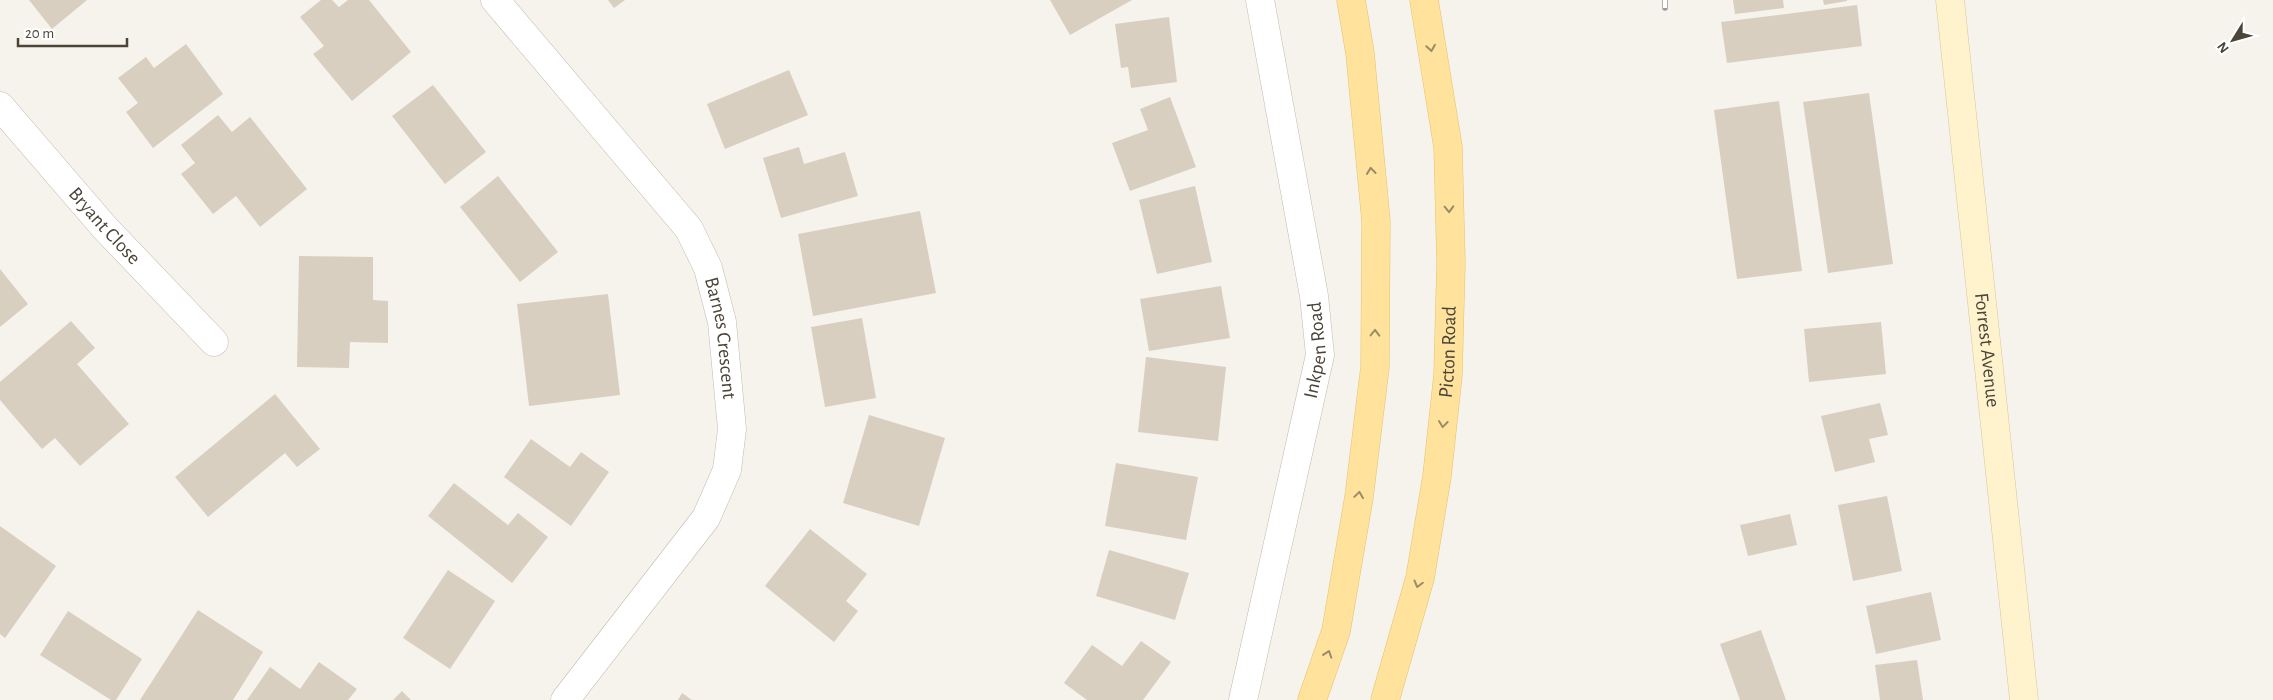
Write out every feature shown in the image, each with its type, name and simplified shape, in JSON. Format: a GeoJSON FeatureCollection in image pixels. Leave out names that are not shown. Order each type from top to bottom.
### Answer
{"type":"FeatureCollection","features":[{"type":"Feature","properties":{"kind":"main road"},"geometry":{"type":"LineString","coordinates":[[1312,700],[1336,631],[1359,497],[1375,367],[1376,221],[1360,53],[1351,0]]}},
{"type":"Feature","properties":{"kind":"main road","name":"Picton Road"},"geometry":{"type":"LineString","coordinates":[[1385,700],[1420,578],[1437,476],[1448,375],[1451,263],[1448,148],[1424,0]]}},
{"type":"Feature","properties":{"kind":"main road","name":"Forrest Avenue"},"geometry":{"type":"LineString","coordinates":[[1950,0],[2024,700]]}},
{"type":"Feature","properties":{"kind":"street","name":"Barnes Crescent"},"geometry":{"type":"LineString","coordinates":[[495,0],[689,229],[708,268],[722,322],[728,377],[732,429],[726,470],[706,518],[565,700]]}},
{"type":"Feature","properties":{"kind":"street","name":"Inkpen Road"},"geometry":{"type":"LineString","coordinates":[[1243,700],[1320,355],[1314,296],[1260,0]]}},
{"type":"Feature","properties":{"kind":"street","name":"Bryant Close"},"geometry":{"type":"LineString","coordinates":[[0,106],[105,228],[214,342]]}},
{"type":"Feature","properties":{"kind":"building"},"geometry":{"type":"Polygon","coordinates":[[[29,0],[87,0],[52,29],[29,0]]]}},
{"type":"Feature","properties":{"kind":"building"},"geometry":{"type":"Polygon","coordinates":[[[321,0],[332,0],[339,7],[348,0],[369,0],[411,52],[352,101],[313,54],[324,46],[300,17],[321,0]]]}},
{"type":"Feature","properties":{"kind":"building"},"geometry":{"type":"Polygon","coordinates":[[[608,0],[625,0],[614,8],[608,0]]]}},
{"type":"Feature","properties":{"kind":"building"},"geometry":{"type":"Polygon","coordinates":[[[1050,0],[1132,0],[1070,35],[1050,0]]]}},
{"type":"Feature","properties":{"kind":"building"},"geometry":{"type":"Polygon","coordinates":[[[1733,0],[1783,0],[1784,8],[1735,14],[1733,0]]]}},
{"type":"Feature","properties":{"kind":"building"},"geometry":{"type":"Polygon","coordinates":[[[1823,0],[1847,0],[1847,1],[1824,5],[1823,0]]]}},
{"type":"Feature","properties":{"kind":"building"},"geometry":{"type":"Polygon","coordinates":[[[1857,5],[1862,46],[1727,63],[1721,22],[1857,5]]]}},
{"type":"Feature","properties":{"kind":"building"},"geometry":{"type":"Polygon","coordinates":[[[1169,17],[1177,82],[1131,88],[1128,67],[1121,68],[1115,24],[1169,17]]]}},
{"type":"Feature","properties":{"kind":"building"},"geometry":{"type":"Polygon","coordinates":[[[186,44],[223,94],[153,148],[126,112],[138,103],[118,78],[146,57],[154,68],[186,44]]]}},
{"type":"Feature","properties":{"kind":"building"},"geometry":{"type":"Polygon","coordinates":[[[789,70],[808,115],[725,149],[707,104],[789,70]]]}},
{"type":"Feature","properties":{"kind":"building"},"geometry":{"type":"Polygon","coordinates":[[[433,85],[486,152],[445,184],[392,116],[433,85]]]}},
{"type":"Feature","properties":{"kind":"building"},"geometry":{"type":"Polygon","coordinates":[[[1869,93],[1893,264],[1828,273],[1803,102],[1869,93]]]}},
{"type":"Feature","properties":{"kind":"building"},"geometry":{"type":"Polygon","coordinates":[[[1170,97],[1196,167],[1130,191],[1112,143],[1148,130],[1140,109],[1170,97]]]}},
{"type":"Feature","properties":{"kind":"building"},"geometry":{"type":"Polygon","coordinates":[[[1779,101],[1802,271],[1737,279],[1714,110],[1779,101]]]}},
{"type":"Feature","properties":{"kind":"building"},"geometry":{"type":"Polygon","coordinates":[[[218,115],[232,132],[250,117],[307,189],[260,227],[236,196],[213,214],[181,174],[195,163],[181,145],[218,115]]]}},
{"type":"Feature","properties":{"kind":"building"},"geometry":{"type":"Polygon","coordinates":[[[799,147],[804,164],[845,152],[858,196],[781,218],[763,158],[799,147]]]}},
{"type":"Feature","properties":{"kind":"building"},"geometry":{"type":"Polygon","coordinates":[[[498,176],[558,252],[520,282],[460,207],[498,176]]]}},
{"type":"Feature","properties":{"kind":"building"},"geometry":{"type":"Polygon","coordinates":[[[1195,186],[1212,262],[1157,274],[1139,200],[1195,186]]]}},
{"type":"Feature","properties":{"kind":"building"},"geometry":{"type":"Polygon","coordinates":[[[920,211],[936,293],[813,316],[798,234],[920,211]]]}},
{"type":"Feature","properties":{"kind":"building"},"geometry":{"type":"Polygon","coordinates":[[[299,256],[373,257],[373,300],[388,301],[388,343],[350,342],[349,368],[297,367],[299,256]]]}},
{"type":"Feature","properties":{"kind":"building"},"geometry":{"type":"Polygon","coordinates":[[[0,269],[28,304],[0,327],[0,269]]]}},
{"type":"Feature","properties":{"kind":"building"},"geometry":{"type":"Polygon","coordinates":[[[1221,286],[1230,338],[1149,351],[1140,299],[1221,286]]]}},
{"type":"Feature","properties":{"kind":"building"},"geometry":{"type":"Polygon","coordinates":[[[608,294],[620,395],[529,406],[517,304],[608,294]]]}},
{"type":"Feature","properties":{"kind":"building"},"geometry":{"type":"Polygon","coordinates":[[[862,318],[876,398],[825,407],[811,327],[862,318]]]}},
{"type":"Feature","properties":{"kind":"building"},"geometry":{"type":"Polygon","coordinates":[[[71,321],[95,348],[77,364],[129,424],[80,466],[55,438],[42,449],[0,400],[0,382],[71,321]]]}},
{"type":"Feature","properties":{"kind":"building"},"geometry":{"type":"Polygon","coordinates":[[[1881,322],[1886,374],[1809,382],[1804,329],[1881,322]]]}},
{"type":"Feature","properties":{"kind":"building"},"geometry":{"type":"Polygon","coordinates":[[[1146,357],[1226,367],[1218,441],[1138,432],[1146,357]]]}},
{"type":"Feature","properties":{"kind":"building"},"geometry":{"type":"Polygon","coordinates":[[[275,394],[320,449],[297,467],[285,453],[208,517],[175,477],[275,394]]]}},
{"type":"Feature","properties":{"kind":"building"},"geometry":{"type":"Polygon","coordinates":[[[1880,403],[1888,435],[1869,439],[1875,462],[1835,472],[1821,416],[1880,403]]]}},
{"type":"Feature","properties":{"kind":"building"},"geometry":{"type":"Polygon","coordinates":[[[869,415],[945,438],[919,526],[843,503],[869,415]]]}},
{"type":"Feature","properties":{"kind":"building"},"geometry":{"type":"Polygon","coordinates":[[[531,439],[570,467],[581,452],[609,472],[571,526],[504,477],[531,439]]]}},
{"type":"Feature","properties":{"kind":"building"},"geometry":{"type":"Polygon","coordinates":[[[1116,463],[1198,477],[1186,540],[1105,526],[1116,463]]]}},
{"type":"Feature","properties":{"kind":"building"},"geometry":{"type":"Polygon","coordinates":[[[454,483],[508,525],[518,513],[548,537],[512,583],[428,516],[454,483]]]}},
{"type":"Feature","properties":{"kind":"building"},"geometry":{"type":"Polygon","coordinates":[[[1887,496],[1902,571],[1853,581],[1838,505],[1887,496]]]}},
{"type":"Feature","properties":{"kind":"building"},"geometry":{"type":"Polygon","coordinates":[[[1790,514],[1797,545],[1748,556],[1740,525],[1790,514]]]}},
{"type":"Feature","properties":{"kind":"building"},"geometry":{"type":"Polygon","coordinates":[[[0,526],[56,566],[5,638],[0,634],[0,526]]]}},
{"type":"Feature","properties":{"kind":"building"},"geometry":{"type":"Polygon","coordinates":[[[810,529],[867,574],[846,601],[858,611],[834,642],[765,586],[810,529]]]}},
{"type":"Feature","properties":{"kind":"building"},"geometry":{"type":"Polygon","coordinates":[[[1109,550],[1189,573],[1175,620],[1096,596],[1109,550]]]}},
{"type":"Feature","properties":{"kind":"building"},"geometry":{"type":"Polygon","coordinates":[[[448,570],[495,601],[450,669],[403,638],[448,570]]]}},
{"type":"Feature","properties":{"kind":"building"},"geometry":{"type":"Polygon","coordinates":[[[1931,592],[1941,640],[1876,654],[1866,606],[1931,592]]]}},
{"type":"Feature","properties":{"kind":"building"},"geometry":{"type":"Polygon","coordinates":[[[198,610],[263,652],[233,700],[140,700],[198,610]]]}},
{"type":"Feature","properties":{"kind":"building"},"geometry":{"type":"Polygon","coordinates":[[[68,611],[142,659],[116,700],[111,700],[40,655],[68,611]]]}},
{"type":"Feature","properties":{"kind":"building"},"geometry":{"type":"Polygon","coordinates":[[[1761,630],[1786,700],[1740,700],[1720,644],[1761,630]]]}},
{"type":"Feature","properties":{"kind":"building"},"geometry":{"type":"Polygon","coordinates":[[[1141,641],[1171,662],[1143,700],[1087,700],[1064,683],[1092,645],[1122,666],[1141,641]]]}},
{"type":"Feature","properties":{"kind":"building"},"geometry":{"type":"Polygon","coordinates":[[[1917,660],[1923,700],[1880,700],[1875,665],[1917,660]]]}},
{"type":"Feature","properties":{"kind":"building"},"geometry":{"type":"Polygon","coordinates":[[[319,662],[357,689],[348,700],[247,700],[270,667],[300,689],[319,662]]]}},
{"type":"Feature","properties":{"kind":"building"},"geometry":{"type":"Polygon","coordinates":[[[402,691],[411,700],[393,700],[402,691]]]}},
{"type":"Feature","properties":{"kind":"building"},"geometry":{"type":"Polygon","coordinates":[[[682,693],[692,700],[678,700],[682,693]]]}},
{"type":"Feature","properties":{"kind":"railway"},"geometry":{"type":"LineString","coordinates":[[1665,0],[1665,8]]}}]}
